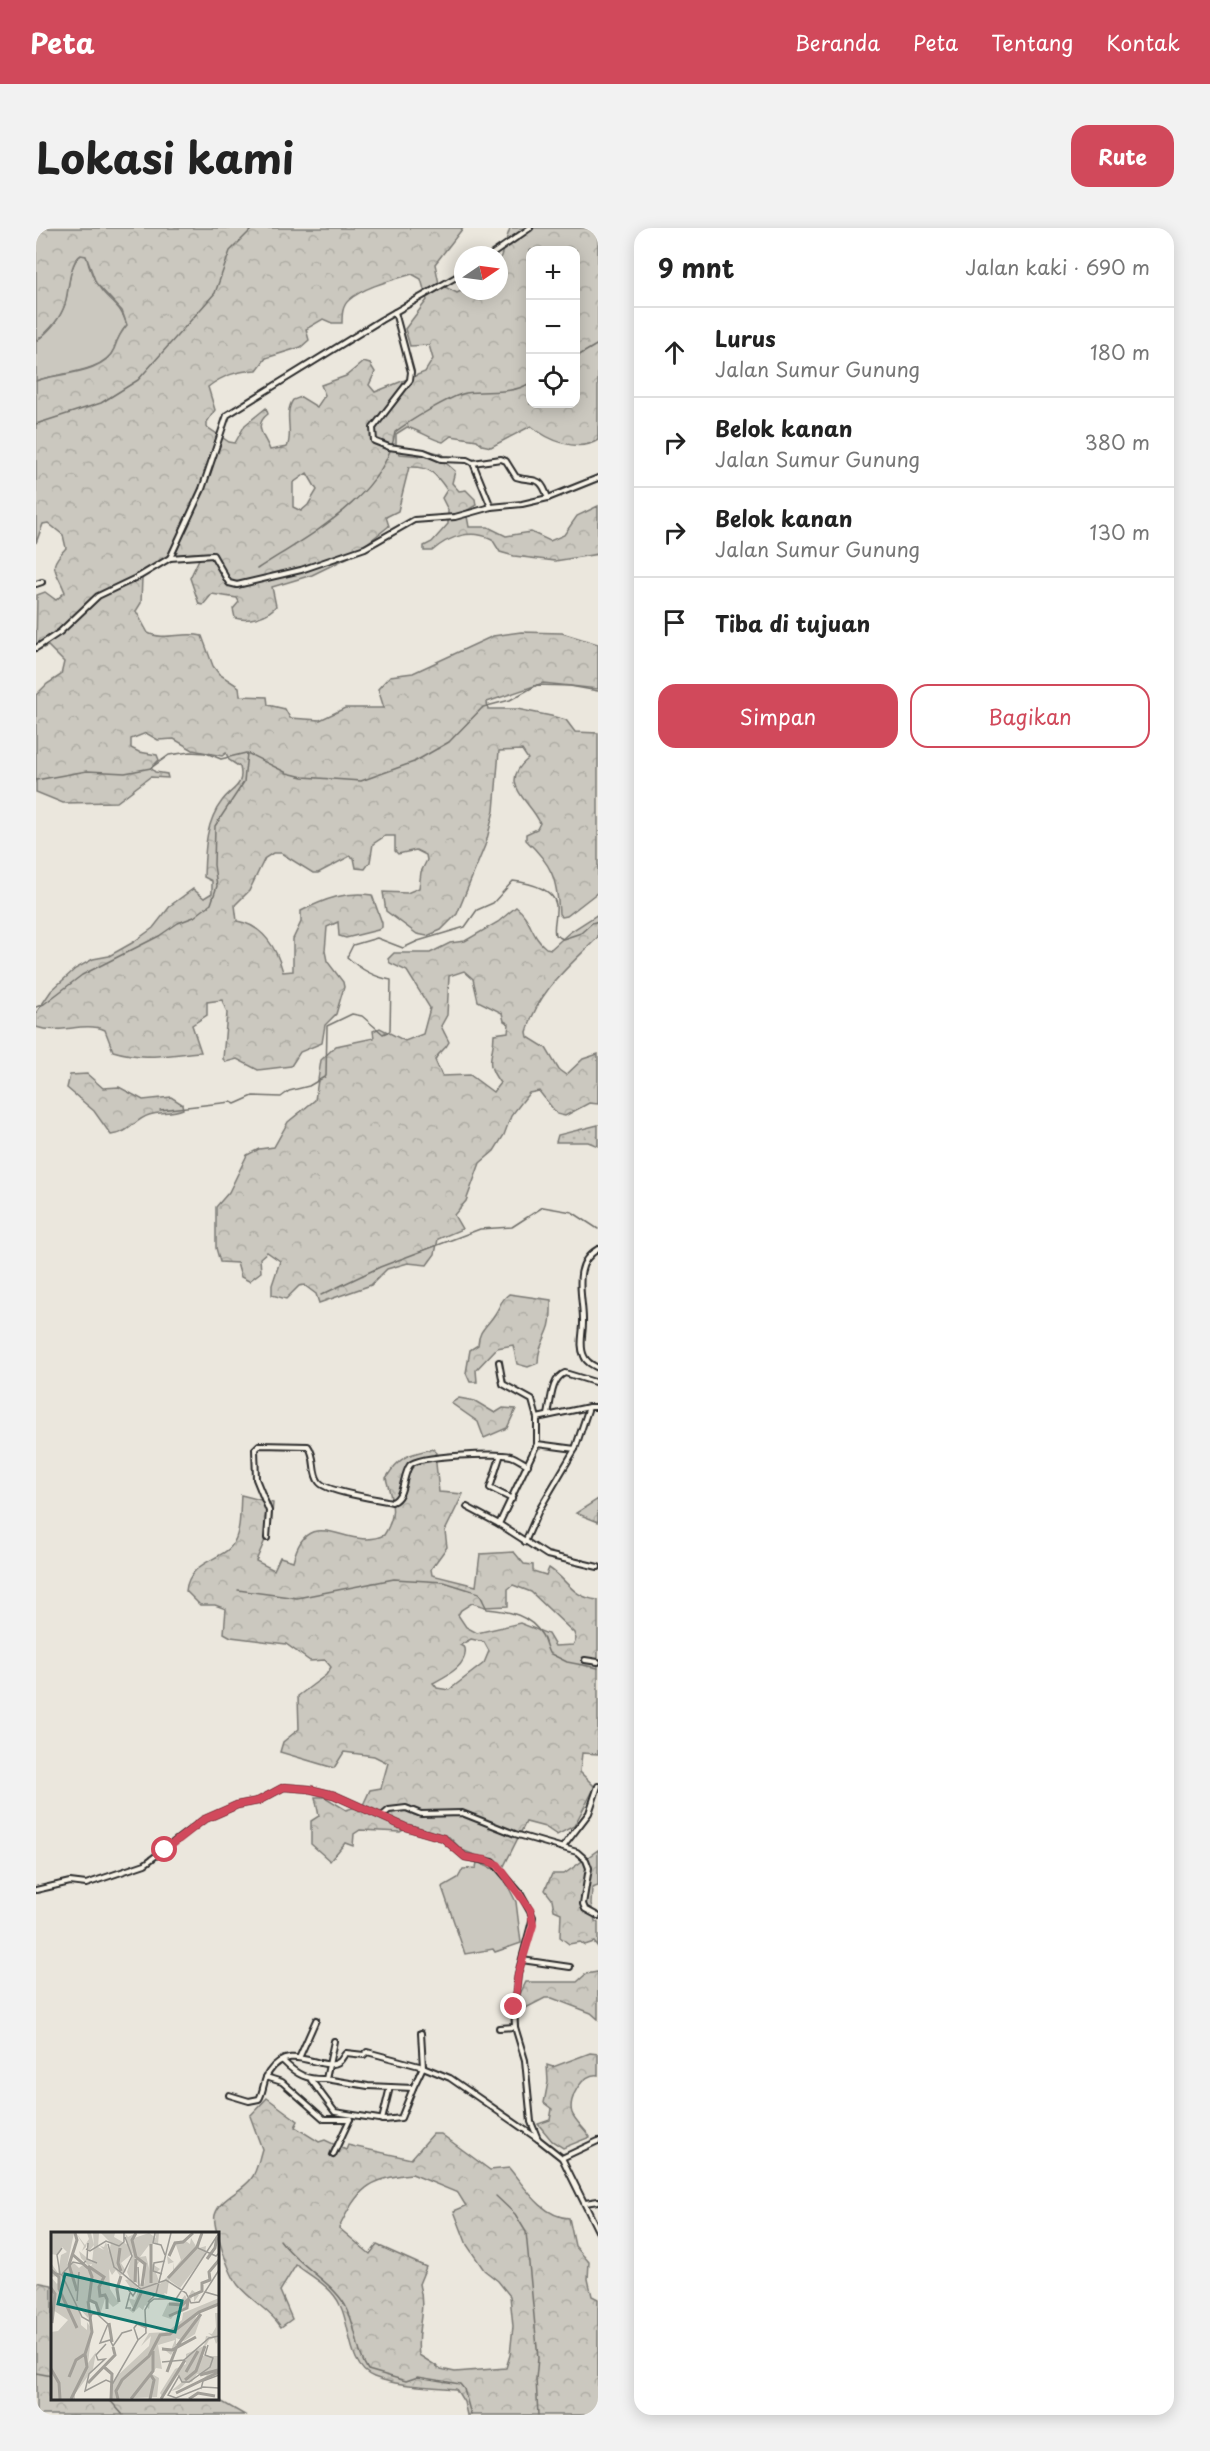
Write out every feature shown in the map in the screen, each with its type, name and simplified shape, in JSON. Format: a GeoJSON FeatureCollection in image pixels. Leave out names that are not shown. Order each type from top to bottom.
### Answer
{"type":"FeatureCollection","features":[{"type":"Feature","properties":{"kind":"street"},"geometry":{"type":"LineString","coordinates":[[504,246],[530,228]]}},
{"type":"Feature","properties":{"kind":"street"},"geometry":{"type":"LineString","coordinates":[[170,558],[202,489],[228,415],[251,398],[454,278]]}},
{"type":"Feature","properties":{"kind":"street"},"geometry":{"type":"LineString","coordinates":[[395,312],[411,372],[408,387],[381,418],[372,434],[376,443],[424,452],[441,459],[467,460],[473,463],[501,459],[506,461],[516,477],[537,480],[544,488],[548,498]]}},
{"type":"Feature","properties":{"kind":"street"},"geometry":{"type":"LineString","coordinates":[[473,463],[491,507]]}},
{"type":"Feature","properties":{"kind":"street"},"geometry":{"type":"LineString","coordinates":[[36,648],[60,632],[98,596],[170,558],[213,555],[229,583],[237,585],[301,570],[365,549],[414,520],[455,517],[491,507],[522,504],[548,498],[598,478]]}},
{"type":"Feature","properties":{"kind":"street"},"geometry":{"type":"LineString","coordinates":[[36,584],[42,582]]}},
{"type":"Feature","properties":{"kind":"street"},"geometry":{"type":"LineString","coordinates":[[598,1249],[585,1261],[580,1293],[584,1321],[582,1350],[585,1359],[598,1368]]}},
{"type":"Feature","properties":{"kind":"street"},"geometry":{"type":"LineString","coordinates":[[499,1362],[503,1384],[532,1400],[537,1418],[537,1444],[499,1524]]}},
{"type":"Feature","properties":{"kind":"street"},"geometry":{"type":"LineString","coordinates":[[548,1415],[556,1380],[560,1375],[565,1373],[598,1383]]}},
{"type":"Feature","properties":{"kind":"street"},"geometry":{"type":"LineString","coordinates":[[525,1542],[539,1510],[575,1449],[589,1407]]}},
{"type":"Feature","properties":{"kind":"street"},"geometry":{"type":"LineString","coordinates":[[537,1418],[598,1407]]}},
{"type":"Feature","properties":{"kind":"street"},"geometry":{"type":"LineString","coordinates":[[537,1444],[575,1449]]}},
{"type":"Feature","properties":{"kind":"street"},"geometry":{"type":"LineString","coordinates":[[267,1538],[269,1508],[255,1473],[257,1446],[308,1446],[315,1457],[316,1476],[322,1485],[354,1495],[392,1502],[399,1497],[408,1467],[416,1461],[458,1455],[510,1456],[528,1465]]}},
{"type":"Feature","properties":{"kind":"street"},"geometry":{"type":"LineString","coordinates":[[500,1456],[490,1488],[512,1499]]}},
{"type":"Feature","properties":{"kind":"street"},"geometry":{"type":"LineString","coordinates":[[467,1507],[499,1524],[547,1555],[598,1568]]}},
{"type":"Feature","properties":{"kind":"street"},"geometry":{"type":"LineString","coordinates":[[585,1660],[598,1662]]}},
{"type":"Feature","properties":{"kind":"street"},"geometry":{"type":"LineString","coordinates":[[563,1847],[589,1813],[598,1786]]}},
{"type":"Feature","properties":{"kind":"street"},"geometry":{"type":"LineString","coordinates":[[36,1890],[70,1882],[86,1884],[145,1864],[203,1820],[237,1805],[258,1801],[284,1787],[309,1789],[334,1795],[417,1831],[443,1838],[465,1857],[493,1862],[502,1869],[520,1893],[533,1917],[516,1987],[515,2026],[525,2060],[531,2122],[538,2139]]}},
{"type":"Feature","properties":{"kind":"street"},"geometry":{"type":"LineString","coordinates":[[382,1816],[389,1810],[406,1808],[421,1814],[462,1813],[515,1834],[577,1852],[586,1860],[589,1868],[583,1904],[585,1909],[598,1916]]}},
{"type":"Feature","properties":{"kind":"street"},"geometry":{"type":"LineString","coordinates":[[522,1960],[570,1967]]}},
{"type":"Feature","properties":{"kind":"street"},"geometry":{"type":"LineString","coordinates":[[300,2056],[316,2020]]}},
{"type":"Feature","properties":{"kind":"street"},"geometry":{"type":"LineString","coordinates":[[499,2028],[515,2026]]}},
{"type":"Feature","properties":{"kind":"street"},"geometry":{"type":"LineString","coordinates":[[266,2077],[282,2082],[324,2119],[351,2117],[398,2120],[401,2118],[423,2067],[421,2032]]}},
{"type":"Feature","properties":{"kind":"street"},"geometry":{"type":"LineString","coordinates":[[326,2079],[333,2041]]}},
{"type":"Feature","properties":{"kind":"street"},"geometry":{"type":"LineString","coordinates":[[229,2095],[249,2101],[259,2099],[266,2077],[272,2068],[283,2061],[300,2056],[327,2064],[338,2062],[346,2054],[364,2055],[367,2052],[423,2067],[450,2078],[511,2118],[562,2158],[598,2231]]}},
{"type":"Feature","properties":{"kind":"street"},"geometry":{"type":"LineString","coordinates":[[283,2061],[311,2080],[326,2079],[413,2088]]}},
{"type":"Feature","properties":{"kind":"street"},"geometry":{"type":"LineString","coordinates":[[311,2080],[335,2112],[351,2117]]}},
{"type":"Feature","properties":{"kind":"street"},"geometry":{"type":"LineString","coordinates":[[382,2120],[390,2087]]}},
{"type":"Feature","properties":{"kind":"street"},"geometry":{"type":"LineString","coordinates":[[333,2155],[351,2117]]}},
{"type":"Feature","properties":{"kind":"street"},"geometry":{"type":"LineString","coordinates":[[522,2128],[531,2122]]}},
{"type":"Feature","properties":{"kind":"street"},"geometry":{"type":"LineString","coordinates":[[562,2158],[598,2141]]}},
{"type":"Feature","properties":{"kind":"street"},"geometry":{"type":"LineString","coordinates":[[585,2204],[598,2201]]}},
{"type":"Feature","properties":{"kind":"green space"},"geometry":{"type":"Polygon","coordinates":[[[36,228],[463,228],[435,264],[439,284],[454,292],[454,300],[508,300],[508,246],[504,246],[510,228],[598,228],[598,440],[590,444],[572,445],[554,440],[531,426],[491,447],[482,445],[477,440],[451,436],[443,442],[407,427],[396,434],[396,445],[400,454],[421,456],[427,450],[442,454],[446,463],[455,471],[452,483],[459,491],[466,490],[475,499],[476,505],[466,511],[469,527],[488,527],[506,536],[531,532],[550,541],[564,535],[577,516],[598,506],[598,554],[555,561],[514,556],[500,552],[492,539],[468,534],[446,541],[432,551],[424,551],[424,546],[432,542],[448,524],[448,510],[442,498],[447,490],[432,472],[409,467],[398,511],[386,517],[389,526],[351,556],[312,575],[272,587],[276,606],[268,613],[251,619],[235,618],[233,609],[239,602],[237,598],[212,594],[203,605],[199,604],[190,578],[200,557],[195,553],[176,555],[142,578],[141,603],[136,611],[148,633],[160,636],[202,636],[213,666],[219,674],[239,687],[240,696],[267,697],[268,705],[285,709],[290,718],[320,720],[345,708],[384,708],[378,689],[390,676],[413,673],[493,636],[521,632],[562,633],[598,644],[598,689],[543,683],[487,702],[488,709],[517,709],[551,716],[566,720],[575,732],[598,733],[598,892],[567,916],[562,917],[559,914],[557,891],[552,873],[542,857],[526,840],[526,834],[537,829],[540,823],[516,784],[515,776],[528,759],[522,750],[499,751],[494,811],[486,843],[457,914],[441,930],[427,936],[417,934],[386,911],[383,892],[407,893],[419,888],[421,872],[427,860],[426,855],[416,850],[398,854],[395,851],[395,836],[385,836],[373,844],[370,862],[365,869],[356,868],[354,858],[350,856],[318,873],[313,873],[281,853],[273,853],[265,858],[249,891],[235,905],[237,921],[254,927],[268,939],[283,972],[293,971],[293,939],[301,922],[301,911],[336,897],[353,894],[372,895],[382,923],[382,927],[378,930],[346,938],[339,936],[338,922],[327,927],[325,951],[327,961],[343,982],[344,987],[336,1014],[325,1025],[322,1043],[300,1052],[291,1066],[258,1070],[237,1059],[226,1062],[223,1059],[227,1013],[222,1000],[207,1002],[207,1015],[192,1025],[201,1052],[136,1056],[113,1051],[105,1030],[89,1027],[54,1030],[36,1027],[36,1013],[51,991],[75,969],[93,959],[109,956],[132,943],[153,928],[171,905],[193,889],[204,898],[212,893],[212,881],[204,877],[209,828],[216,810],[241,779],[240,767],[229,760],[226,753],[222,756],[193,750],[174,739],[158,740],[146,733],[131,739],[131,748],[157,755],[159,760],[151,768],[155,772],[167,774],[168,778],[150,777],[117,802],[63,803],[36,792],[36,695],[61,675],[64,662],[48,646],[36,651],[37,595],[45,592],[56,600],[65,592],[55,564],[66,548],[63,535],[48,523],[43,524],[36,543],[36,381],[90,368],[101,363],[109,357],[127,325],[122,311],[96,283],[86,256],[81,255],[74,264],[65,304],[57,320],[36,341],[36,228]],[[412,274],[387,281],[355,295],[344,308],[342,323],[332,323],[323,319],[306,329],[309,340],[301,347],[266,358],[257,370],[231,374],[208,387],[215,410],[207,422],[207,427],[229,442],[235,443],[245,425],[266,408],[268,414],[263,418],[260,427],[270,450],[287,447],[289,411],[293,400],[301,397],[317,407],[325,395],[321,385],[346,376],[363,362],[370,364],[375,372],[369,385],[375,392],[425,372],[433,359],[429,345],[410,346],[405,329],[427,300],[421,279],[412,274]],[[307,473],[293,483],[293,507],[301,511],[308,505],[317,490],[307,473]]]}},
{"type":"Feature","properties":{"kind":"green space"},"geometry":{"type":"Polygon","coordinates":[[[81,255],[86,255],[96,283],[119,309],[127,325],[109,357],[100,363],[90,368],[36,381],[36,341],[60,315],[65,304],[74,264],[81,255]]]}},
{"type":"Feature","properties":{"kind":"green space"},"geometry":{"type":"Polygon","coordinates":[[[516,907],[525,916],[541,944],[551,949],[570,932],[598,914],[598,937],[547,991],[532,1017],[527,1032],[528,1037],[546,1048],[559,1070],[566,1075],[583,1059],[598,1054],[598,1104],[589,1103],[565,1116],[557,1114],[539,1091],[529,1093],[511,1116],[504,1135],[494,1151],[480,1163],[466,1201],[454,1215],[462,1229],[438,1239],[435,1254],[427,1265],[408,1263],[387,1269],[371,1285],[319,1303],[316,1294],[304,1285],[299,1286],[286,1299],[272,1295],[272,1285],[280,1261],[267,1252],[260,1258],[261,1272],[249,1281],[241,1277],[237,1263],[220,1262],[216,1248],[216,1207],[229,1192],[247,1155],[259,1149],[274,1147],[288,1122],[315,1100],[321,1060],[336,1046],[374,1038],[373,1031],[380,1028],[405,1041],[423,1034],[430,1008],[407,971],[390,963],[388,959],[394,953],[430,953],[450,943],[465,941],[498,922],[516,907]],[[464,971],[449,976],[447,1015],[441,1026],[449,1042],[435,1060],[442,1076],[470,1075],[493,1092],[500,1083],[491,1064],[494,1034],[508,1032],[509,1024],[504,1021],[502,1013],[478,1001],[473,979],[464,971]]]}},
{"type":"Feature","properties":{"kind":"green space"},"geometry":{"type":"Polygon","coordinates":[[[87,1074],[103,1088],[119,1087],[143,1100],[171,1097],[182,1104],[183,1109],[149,1115],[123,1132],[111,1135],[94,1111],[67,1088],[70,1075],[87,1074]]]}},
{"type":"Feature","properties":{"kind":"green space"},"geometry":{"type":"Polygon","coordinates":[[[598,1125],[598,1146],[588,1142],[556,1142],[558,1135],[598,1125]]]}},
{"type":"Feature","properties":{"kind":"green space"},"geometry":{"type":"Polygon","coordinates":[[[509,1294],[551,1300],[550,1323],[540,1350],[538,1363],[528,1367],[517,1364],[513,1345],[497,1348],[476,1370],[477,1382],[470,1382],[466,1373],[470,1350],[478,1345],[482,1332],[509,1294]]]}},
{"type":"Feature","properties":{"kind":"green space"},"geometry":{"type":"Polygon","coordinates":[[[459,1398],[475,1401],[495,1413],[503,1408],[516,1409],[507,1428],[484,1438],[478,1422],[451,1403],[459,1398]]]}},
{"type":"Feature","properties":{"kind":"green space"},"geometry":{"type":"Polygon","coordinates":[[[433,1449],[437,1453],[435,1454],[439,1492],[463,1494],[445,1531],[447,1547],[431,1569],[432,1575],[476,1586],[480,1554],[514,1552],[524,1564],[533,1565],[533,1571],[546,1575],[549,1568],[582,1596],[598,1600],[598,1754],[582,1753],[580,1772],[595,1787],[574,1826],[557,1835],[545,1827],[526,1822],[501,1872],[477,1862],[477,1856],[462,1850],[449,1837],[411,1825],[400,1832],[360,1830],[354,1834],[353,1846],[345,1843],[330,1861],[311,1844],[311,1821],[319,1816],[315,1797],[325,1797],[346,1810],[363,1805],[370,1790],[381,1788],[388,1763],[374,1756],[344,1752],[334,1768],[280,1752],[283,1742],[299,1729],[298,1696],[326,1675],[331,1667],[325,1660],[310,1661],[286,1644],[231,1637],[224,1633],[226,1609],[215,1605],[200,1605],[186,1591],[189,1580],[200,1566],[223,1553],[234,1542],[239,1525],[241,1495],[273,1503],[271,1526],[256,1561],[274,1570],[280,1557],[293,1561],[300,1543],[309,1534],[319,1531],[370,1539],[384,1535],[392,1514],[392,1501],[386,1478],[400,1460],[433,1449]],[[513,1585],[508,1589],[508,1606],[485,1607],[472,1603],[461,1610],[458,1615],[466,1627],[477,1633],[520,1623],[548,1634],[555,1646],[573,1645],[576,1639],[574,1633],[531,1592],[513,1585]],[[471,1639],[460,1645],[465,1648],[465,1654],[460,1665],[450,1674],[433,1683],[437,1688],[449,1690],[484,1663],[489,1651],[484,1642],[471,1639]]]}},
{"type":"Feature","properties":{"kind":"green space"},"geometry":{"type":"Polygon","coordinates":[[[598,1499],[598,1522],[576,1513],[598,1499]]]}},
{"type":"Feature","properties":{"kind":"green space"},"geometry":{"type":"Polygon","coordinates":[[[598,1850],[598,1886],[592,1888],[591,1904],[595,1921],[598,1923],[598,1947],[594,1942],[585,1945],[580,1942],[569,1944],[560,1937],[561,1913],[554,1910],[552,1899],[545,1890],[552,1874],[564,1874],[598,1850]]]}},
{"type":"Feature","properties":{"kind":"green space"},"geometry":{"type":"Polygon","coordinates":[[[477,1862],[501,1872],[516,1902],[521,1943],[495,1952],[493,1949],[465,1954],[442,1887],[458,1878],[463,1869],[476,1868],[477,1862]]]}},
{"type":"Feature","properties":{"kind":"green space"},"geometry":{"type":"Polygon","coordinates":[[[598,1972],[598,2019],[591,2013],[552,1998],[545,1998],[520,2011],[520,1994],[526,1982],[577,1982],[586,1974],[598,1972]]]}},
{"type":"Feature","properties":{"kind":"green space"},"geometry":{"type":"Polygon","coordinates":[[[590,2053],[598,2054],[598,2075],[592,2075],[582,2082],[574,2094],[571,2107],[573,2116],[590,2137],[563,2148],[552,2141],[538,2124],[550,2120],[552,2109],[544,2103],[548,2082],[547,2065],[553,2067],[590,2053]]]}},
{"type":"Feature","properties":{"kind":"green space"},"geometry":{"type":"Polygon","coordinates":[[[267,2098],[298,2121],[295,2127],[319,2142],[325,2140],[346,2150],[348,2145],[411,2159],[433,2134],[441,2134],[490,2170],[509,2168],[542,2207],[559,2216],[569,2218],[575,2246],[589,2262],[588,2279],[592,2296],[598,2299],[598,2415],[467,2415],[464,2402],[456,2389],[404,2384],[374,2377],[359,2364],[351,2345],[344,2314],[332,2293],[321,2282],[296,2265],[280,2291],[292,2319],[281,2327],[238,2285],[222,2250],[215,2221],[215,2215],[221,2204],[247,2184],[253,2176],[262,2149],[250,2116],[267,2098]],[[412,2174],[397,2176],[366,2188],[352,2204],[339,2228],[370,2254],[377,2245],[426,2267],[419,2284],[422,2303],[418,2336],[419,2355],[441,2369],[455,2372],[506,2368],[510,2355],[513,2326],[510,2296],[498,2281],[484,2270],[467,2245],[454,2211],[466,2206],[458,2193],[412,2174]]]}},
{"type":"Feature","properties":{"kind":"green space"},"geometry":{"type":"Polygon","coordinates":[[[36,2282],[51,2285],[51,2400],[219,2400],[245,2415],[36,2415],[36,2282]]]}},
{"type":"Feature","properties":{"kind":"waterway"},"geometry":{"type":"LineString","coordinates":[[36,424],[101,403],[138,380],[215,293],[230,251],[253,228]]}},
{"type":"Feature","properties":{"kind":"waterway"},"geometry":{"type":"LineString","coordinates":[[580,355],[598,344]]}},
{"type":"Feature","properties":{"kind":"waterway"},"geometry":{"type":"LineString","coordinates":[[257,569],[320,528],[360,495],[376,476],[388,455],[395,432],[429,410],[459,395],[507,391],[526,385]]}},
{"type":"Feature","properties":{"kind":"waterway"},"geometry":{"type":"LineString","coordinates":[[36,1007],[44,1004],[82,975],[159,936],[178,923],[194,917],[211,904],[217,886],[214,865],[215,826],[244,782],[247,753],[287,773],[303,777],[361,781],[414,762],[449,742],[483,707],[510,700],[537,685],[570,686],[598,691]]}},
{"type":"Feature","properties":{"kind":"waterway"},"geometry":{"type":"LineString","coordinates":[[36,780],[87,771],[125,773],[151,768],[169,755],[190,752],[206,753],[221,759],[246,753]]}},
{"type":"Feature","properties":{"kind":"waterway"},"geometry":{"type":"LineString","coordinates":[[160,1110],[231,1102],[235,1104],[253,1096],[281,1097],[289,1091],[309,1086],[326,1076],[327,1026],[352,1014],[362,1016],[383,1034],[390,1031],[391,980],[367,972],[347,957],[353,945],[377,938],[403,948],[418,941],[465,927],[477,910],[493,903],[513,881],[542,888],[553,897],[556,903],[555,935],[563,939],[581,933],[592,923],[598,921]]}},
{"type":"Feature","properties":{"kind":"waterway"},"geometry":{"type":"LineString","coordinates":[[321,1295],[380,1267],[480,1229],[512,1227],[543,1207],[572,1212],[598,1229]]}},
{"type":"Feature","properties":{"kind":"waterway"},"geometry":{"type":"LineString","coordinates":[[238,1590],[297,1598],[394,1579],[444,1582],[479,1593],[487,1609],[518,1615],[531,1623],[542,1635],[549,1653],[567,1662],[598,1668]]}},
{"type":"Feature","properties":{"kind":"waterway"},"geometry":{"type":"LineString","coordinates":[[496,2196],[515,2214],[526,2232],[538,2358],[536,2379],[538,2415]]}},
{"type":"Feature","properties":{"kind":"waterway"},"geometry":{"type":"LineString","coordinates":[[280,2240],[296,2258],[339,2296],[349,2313],[368,2370],[406,2381],[418,2377],[460,2384],[464,2389],[471,2415]]}},
{"type":"Feature","properties":{"kind":"waterway"},"geometry":{"type":"LineString","coordinates":[[36,2373],[51,2376]]}},
{"type":"Feature","properties":{"kind":"waterway"},"geometry":{"type":"LineString","coordinates":[[110,2400],[123,2415]]}},
{"type":"Feature","properties":{"kind":"route"},"geometry":{"type":"LineString","coordinates":[[165,1850],[203,1820],[220,1815],[237,1805],[258,1801],[284,1787],[318,1790],[334,1795],[405,1827],[443,1838],[465,1857],[498,1865],[531,1911],[533,1925],[518,1974],[514,2007]]}}]}
